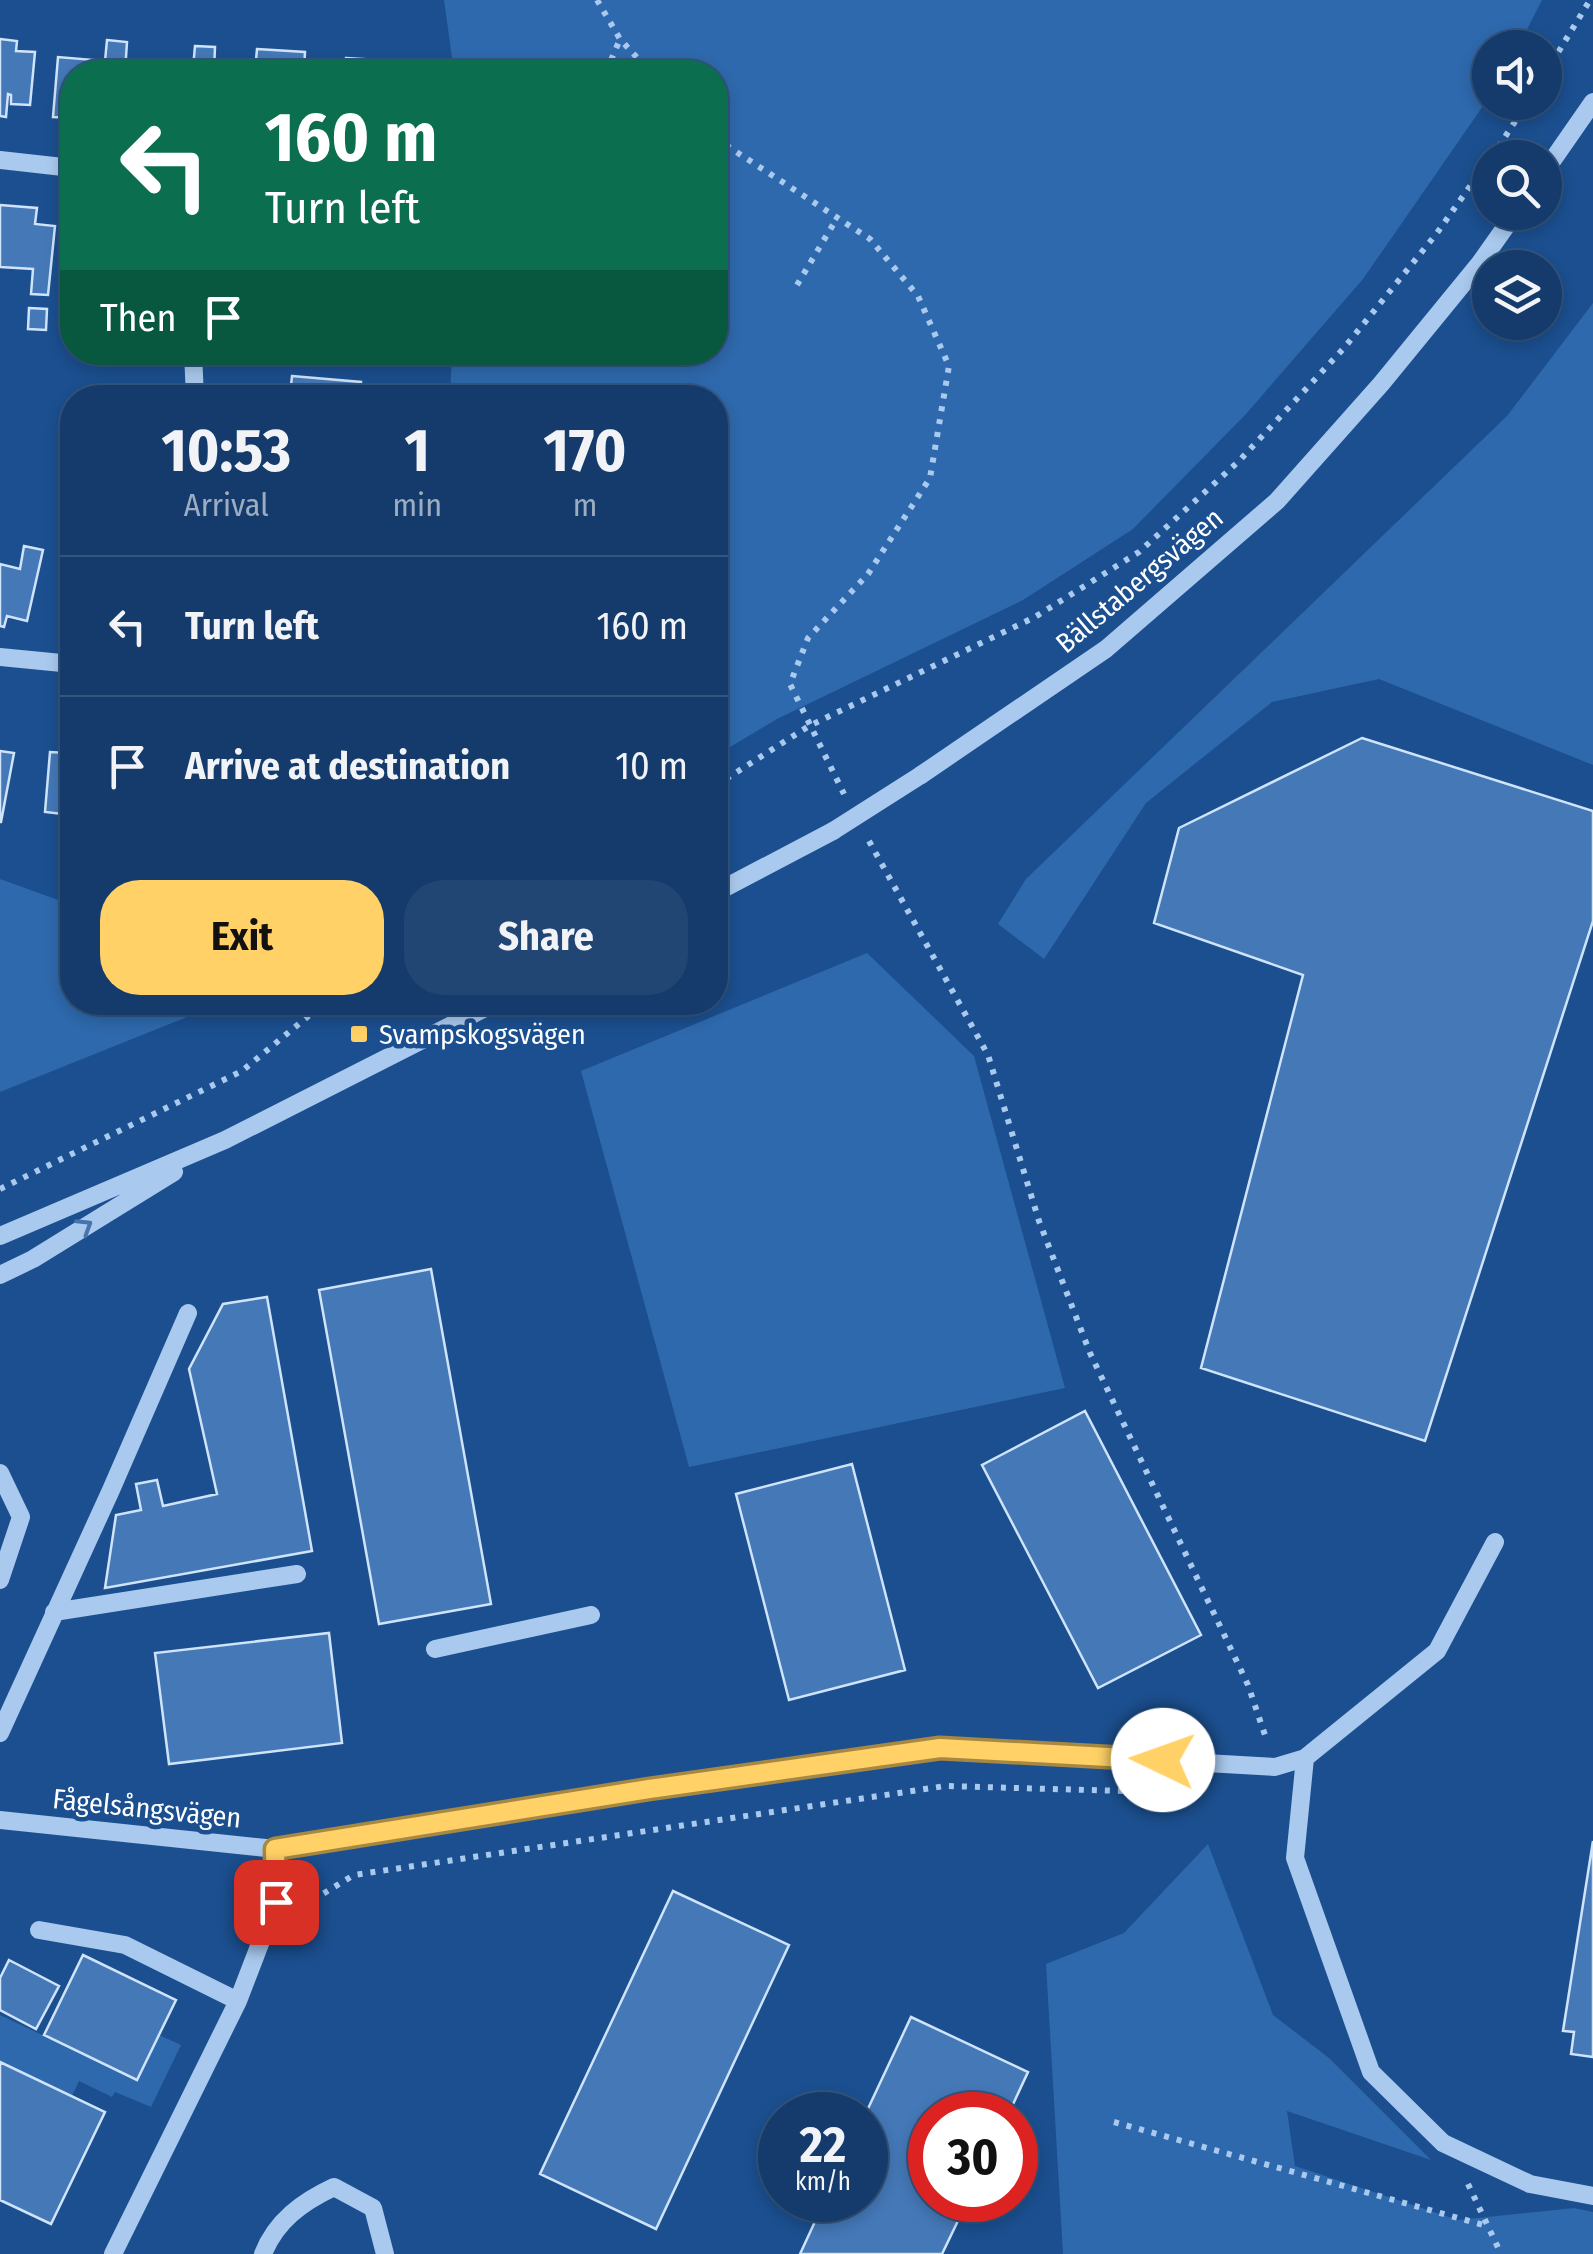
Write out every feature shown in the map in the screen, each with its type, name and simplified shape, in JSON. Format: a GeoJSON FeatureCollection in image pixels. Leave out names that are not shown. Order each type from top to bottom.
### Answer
{"type":"FeatureCollection","features":[{"type":"Feature","properties":{"kind":"street"},"geometry":{"type":"LineString","coordinates":[[1562,147],[1593,102]]}},
{"type":"Feature","properties":{"kind":"street"},"geometry":{"type":"LineString","coordinates":[[0,160],[60,167]]}},
{"type":"Feature","properties":{"kind":"street","name":"Bällstabergsvägen"},"geometry":{"type":"LineString","coordinates":[[728,886],[832,831],[921,775],[1106,648],[1277,501],[1394,369],[1504,230]]}},
{"type":"Feature","properties":{"kind":"street"},"geometry":{"type":"LineString","coordinates":[[0,657],[60,663]]}},
{"type":"Feature","properties":{"kind":"street"},"geometry":{"type":"LineString","coordinates":[[0,1236],[225,1140],[471,1015]]}},
{"type":"Feature","properties":{"kind":"street"},"geometry":{"type":"LineString","coordinates":[[0,1274],[225,1140]]}},
{"type":"Feature","properties":{"kind":"street"},"geometry":{"type":"LineString","coordinates":[[0,1734],[188,1313]]}},
{"type":"Feature","properties":{"kind":"street"},"geometry":{"type":"LineString","coordinates":[[0,1473],[22,1517],[0,1580]]}},
{"type":"Feature","properties":{"kind":"street","name":"Fågelsångsvägen"},"geometry":{"type":"LineString","coordinates":[[0,1820],[275,1849],[649,1789],[940,1748],[1275,1767],[1304,1758],[1437,1651],[1495,1542]]}},
{"type":"Feature","properties":{"kind":"street"},"geometry":{"type":"LineString","coordinates":[[54,1612],[297,1574]]}},
{"type":"Feature","properties":{"kind":"street"},"geometry":{"type":"LineString","coordinates":[[435,1648],[591,1616]]}},
{"type":"Feature","properties":{"kind":"street"},"geometry":{"type":"LineString","coordinates":[[1304,1758],[1295,1858],[1371,2072],[1443,2143],[1530,2184],[1593,2196]]}},
{"type":"Feature","properties":{"kind":"street"},"geometry":{"type":"LineString","coordinates":[[112,2254],[238,2001],[276,1902],[275,1849]]}},
{"type":"Feature","properties":{"kind":"street"},"geometry":{"type":"LineString","coordinates":[[38,1930],[125,1945],[238,2001]]}},
{"type":"Feature","properties":{"kind":"street"},"geometry":{"type":"LineString","coordinates":[[263,2254],[270,2236],[304,2201],[334,2187],[373,2208],[384,2254]]}},
{"type":"Feature","properties":{"kind":"path"},"geometry":{"type":"LineString","coordinates":[[597,0],[620,39],[639,60]]}},
{"type":"Feature","properties":{"kind":"path"},"geometry":{"type":"LineString","coordinates":[[1562,46],[1590,0]]}},
{"type":"Feature","properties":{"kind":"path"},"geometry":{"type":"LineString","coordinates":[[611,60],[620,39]]}},
{"type":"Feature","properties":{"kind":"path"},"geometry":{"type":"LineString","coordinates":[[728,147],[870,239],[918,296],[948,366],[930,478],[868,574],[808,638],[790,684],[845,795]]}},
{"type":"Feature","properties":{"kind":"path"},"geometry":{"type":"LineString","coordinates":[[728,778],[808,726],[1035,617],[1139,552],[1239,461],[1344,348],[1472,183]]}},
{"type":"Feature","properties":{"kind":"path"},"geometry":{"type":"LineString","coordinates":[[797,285],[837,218]]}},
{"type":"Feature","properties":{"kind":"path"},"geometry":{"type":"LineString","coordinates":[[863,830],[988,1055],[1040,1220],[1090,1352],[1248,1685],[1275,1767]]}},
{"type":"Feature","properties":{"kind":"path"},"geometry":{"type":"LineString","coordinates":[[0,1188],[242,1071],[311,1015]]}},
{"type":"Feature","properties":{"kind":"path"},"geometry":{"type":"LineString","coordinates":[[295,1936],[312,1901],[354,1875],[945,1786],[1171,1792]]}},
{"type":"Feature","properties":{"kind":"path"},"geometry":{"type":"LineString","coordinates":[[1114,2122],[1488,2227]]}},
{"type":"Feature","properties":{"kind":"path"},"geometry":{"type":"LineString","coordinates":[[1465,2176],[1501,2254]]}},
{"type":"Feature","properties":{"kind":"shaded area"},"geometry":{"type":"Polygon","coordinates":[[[444,0],[1542,0],[1527,30],[1472,30],[1473,120],[1363,279],[1246,414],[1133,529],[1023,600],[777,719],[728,748],[728,385],[451,385],[451,365],[728,365],[728,60],[452,60],[444,0]]]}},
{"type":"Feature","properties":{"kind":"shaded area"},"geometry":{"type":"Polygon","coordinates":[[[1593,303],[1593,765],[1379,679],[1272,702],[1146,803],[1044,959],[998,924],[1026,879],[1507,416],[1593,303]]]}},
{"type":"Feature","properties":{"kind":"shaded area"},"geometry":{"type":"Polygon","coordinates":[[[0,879],[60,901],[60,1015],[192,1015],[0,1092],[0,879]]]}},
{"type":"Feature","properties":{"kind":"shaded area"},"geometry":{"type":"Polygon","coordinates":[[[867,953],[974,1056],[1065,1388],[689,1467],[581,1071],[717,1015],[728,1015],[728,1010],[867,953]]]}},
{"type":"Feature","properties":{"kind":"shaded area"},"geometry":{"type":"Polygon","coordinates":[[[1208,1844],[1273,2015],[1329,2058],[1431,2160],[1287,2111],[1295,2166],[1458,2220],[1574,2208],[1593,2212],[1593,2254],[1063,2254],[1046,1964],[1124,1933],[1208,1844]]]}},
{"type":"Feature","properties":{"kind":"shaded area"},"geometry":{"type":"Polygon","coordinates":[[[0,2015],[137,2080],[159,2035],[181,2045],[151,2107],[115,2092],[112,2097],[79,2081],[72,2096],[0,2062],[0,2015]]]}},
{"type":"Feature","properties":{"kind":"building"},"geometry":{"type":"Polygon","coordinates":[[[0,39],[17,41],[16,51],[35,52],[30,105],[11,104],[8,94],[6,117],[0,116],[0,39]]]}},
{"type":"Feature","properties":{"kind":"building"},"geometry":{"type":"Polygon","coordinates":[[[107,40],[127,42],[126,60],[105,60],[107,40]]]}},
{"type":"Feature","properties":{"kind":"building"},"geometry":{"type":"Polygon","coordinates":[[[195,46],[215,47],[214,60],[194,60],[195,46]]]}},
{"type":"Feature","properties":{"kind":"building"},"geometry":{"type":"Polygon","coordinates":[[[257,49],[305,52],[305,60],[256,60],[257,49]]]}},
{"type":"Feature","properties":{"kind":"building"},"geometry":{"type":"Polygon","coordinates":[[[58,57],[93,60],[60,60],[60,117],[53,117],[58,57]]]}},
{"type":"Feature","properties":{"kind":"building"},"geometry":{"type":"Polygon","coordinates":[[[0,205],[37,208],[35,224],[55,226],[48,295],[31,294],[33,269],[0,267],[0,205]]]}},
{"type":"Feature","properties":{"kind":"building"},"geometry":{"type":"Polygon","coordinates":[[[29,308],[47,309],[46,330],[28,329],[29,308]]]}},
{"type":"Feature","properties":{"kind":"building"},"geometry":{"type":"Polygon","coordinates":[[[292,376],[361,382],[361,385],[291,385],[292,376]]]}},
{"type":"Feature","properties":{"kind":"building"},"geometry":{"type":"Polygon","coordinates":[[[24,546],[43,550],[27,621],[7,616],[4,627],[0,626],[0,564],[20,569],[24,546]]]}},
{"type":"Feature","properties":{"kind":"building"},"geometry":{"type":"Polygon","coordinates":[[[1362,738],[1593,811],[1593,921],[1425,1441],[1201,1368],[1303,975],[1154,923],[1179,828],[1362,738]]]}},
{"type":"Feature","properties":{"kind":"building"},"geometry":{"type":"Polygon","coordinates":[[[0,751],[14,753],[1,822],[0,822],[0,751]]]}},
{"type":"Feature","properties":{"kind":"building"},"geometry":{"type":"Polygon","coordinates":[[[50,752],[60,753],[60,814],[45,812],[50,752]]]}},
{"type":"Feature","properties":{"kind":"building"},"geometry":{"type":"Polygon","coordinates":[[[431,1269],[491,1604],[379,1624],[319,1290],[431,1269]]]}},
{"type":"Feature","properties":{"kind":"building"},"geometry":{"type":"Polygon","coordinates":[[[267,1297],[312,1551],[105,1588],[116,1515],[141,1510],[136,1484],[157,1480],[163,1506],[217,1494],[189,1369],[223,1304],[267,1297]]]}},
{"type":"Feature","properties":{"kind":"building"},"geometry":{"type":"Polygon","coordinates":[[[1085,1411],[1201,1635],[1098,1688],[982,1465],[1085,1411]]]}},
{"type":"Feature","properties":{"kind":"building"},"geometry":{"type":"Polygon","coordinates":[[[852,1464],[905,1670],[789,1700],[736,1494],[852,1464]]]}},
{"type":"Feature","properties":{"kind":"building"},"geometry":{"type":"Polygon","coordinates":[[[329,1633],[342,1743],[169,1764],[155,1653],[329,1633]]]}},
{"type":"Feature","properties":{"kind":"building"},"geometry":{"type":"Polygon","coordinates":[[[1593,1841],[1593,2057],[1571,2054],[1574,2032],[1563,2031],[1593,1841]]]}},
{"type":"Feature","properties":{"kind":"building"},"geometry":{"type":"Polygon","coordinates":[[[673,1891],[789,1945],[656,2229],[540,2174],[673,1891]]]}},
{"type":"Feature","properties":{"kind":"building"},"geometry":{"type":"Polygon","coordinates":[[[83,1955],[176,2000],[137,2080],[44,2035],[83,1955]]]}},
{"type":"Feature","properties":{"kind":"building"},"geometry":{"type":"Polygon","coordinates":[[[9,1960],[59,1986],[36,2029],[0,2010],[0,1978],[9,1960]]]}},
{"type":"Feature","properties":{"kind":"building"},"geometry":{"type":"Polygon","coordinates":[[[911,2017],[1028,2072],[1019,2092],[908,2092],[908,2222],[957,2222],[942,2254],[800,2254],[815,2222],[888,2222],[888,2092],[876,2092],[911,2017]]]}},
{"type":"Feature","properties":{"kind":"building"},"geometry":{"type":"Polygon","coordinates":[[[0,2062],[105,2112],[51,2224],[0,2200],[0,2062]]]}},
{"type":"Feature","properties":{"kind":"place","name":"Svampskogsvägen"},"geometry":{"type":"Point","coordinates":[359,1034]}},
{"type":"Feature","properties":{"kind":"route"},"geometry":{"type":"LineString","coordinates":[[276,1902],[275,1849],[649,1789],[940,1748],[1163,1760]]}}]}
